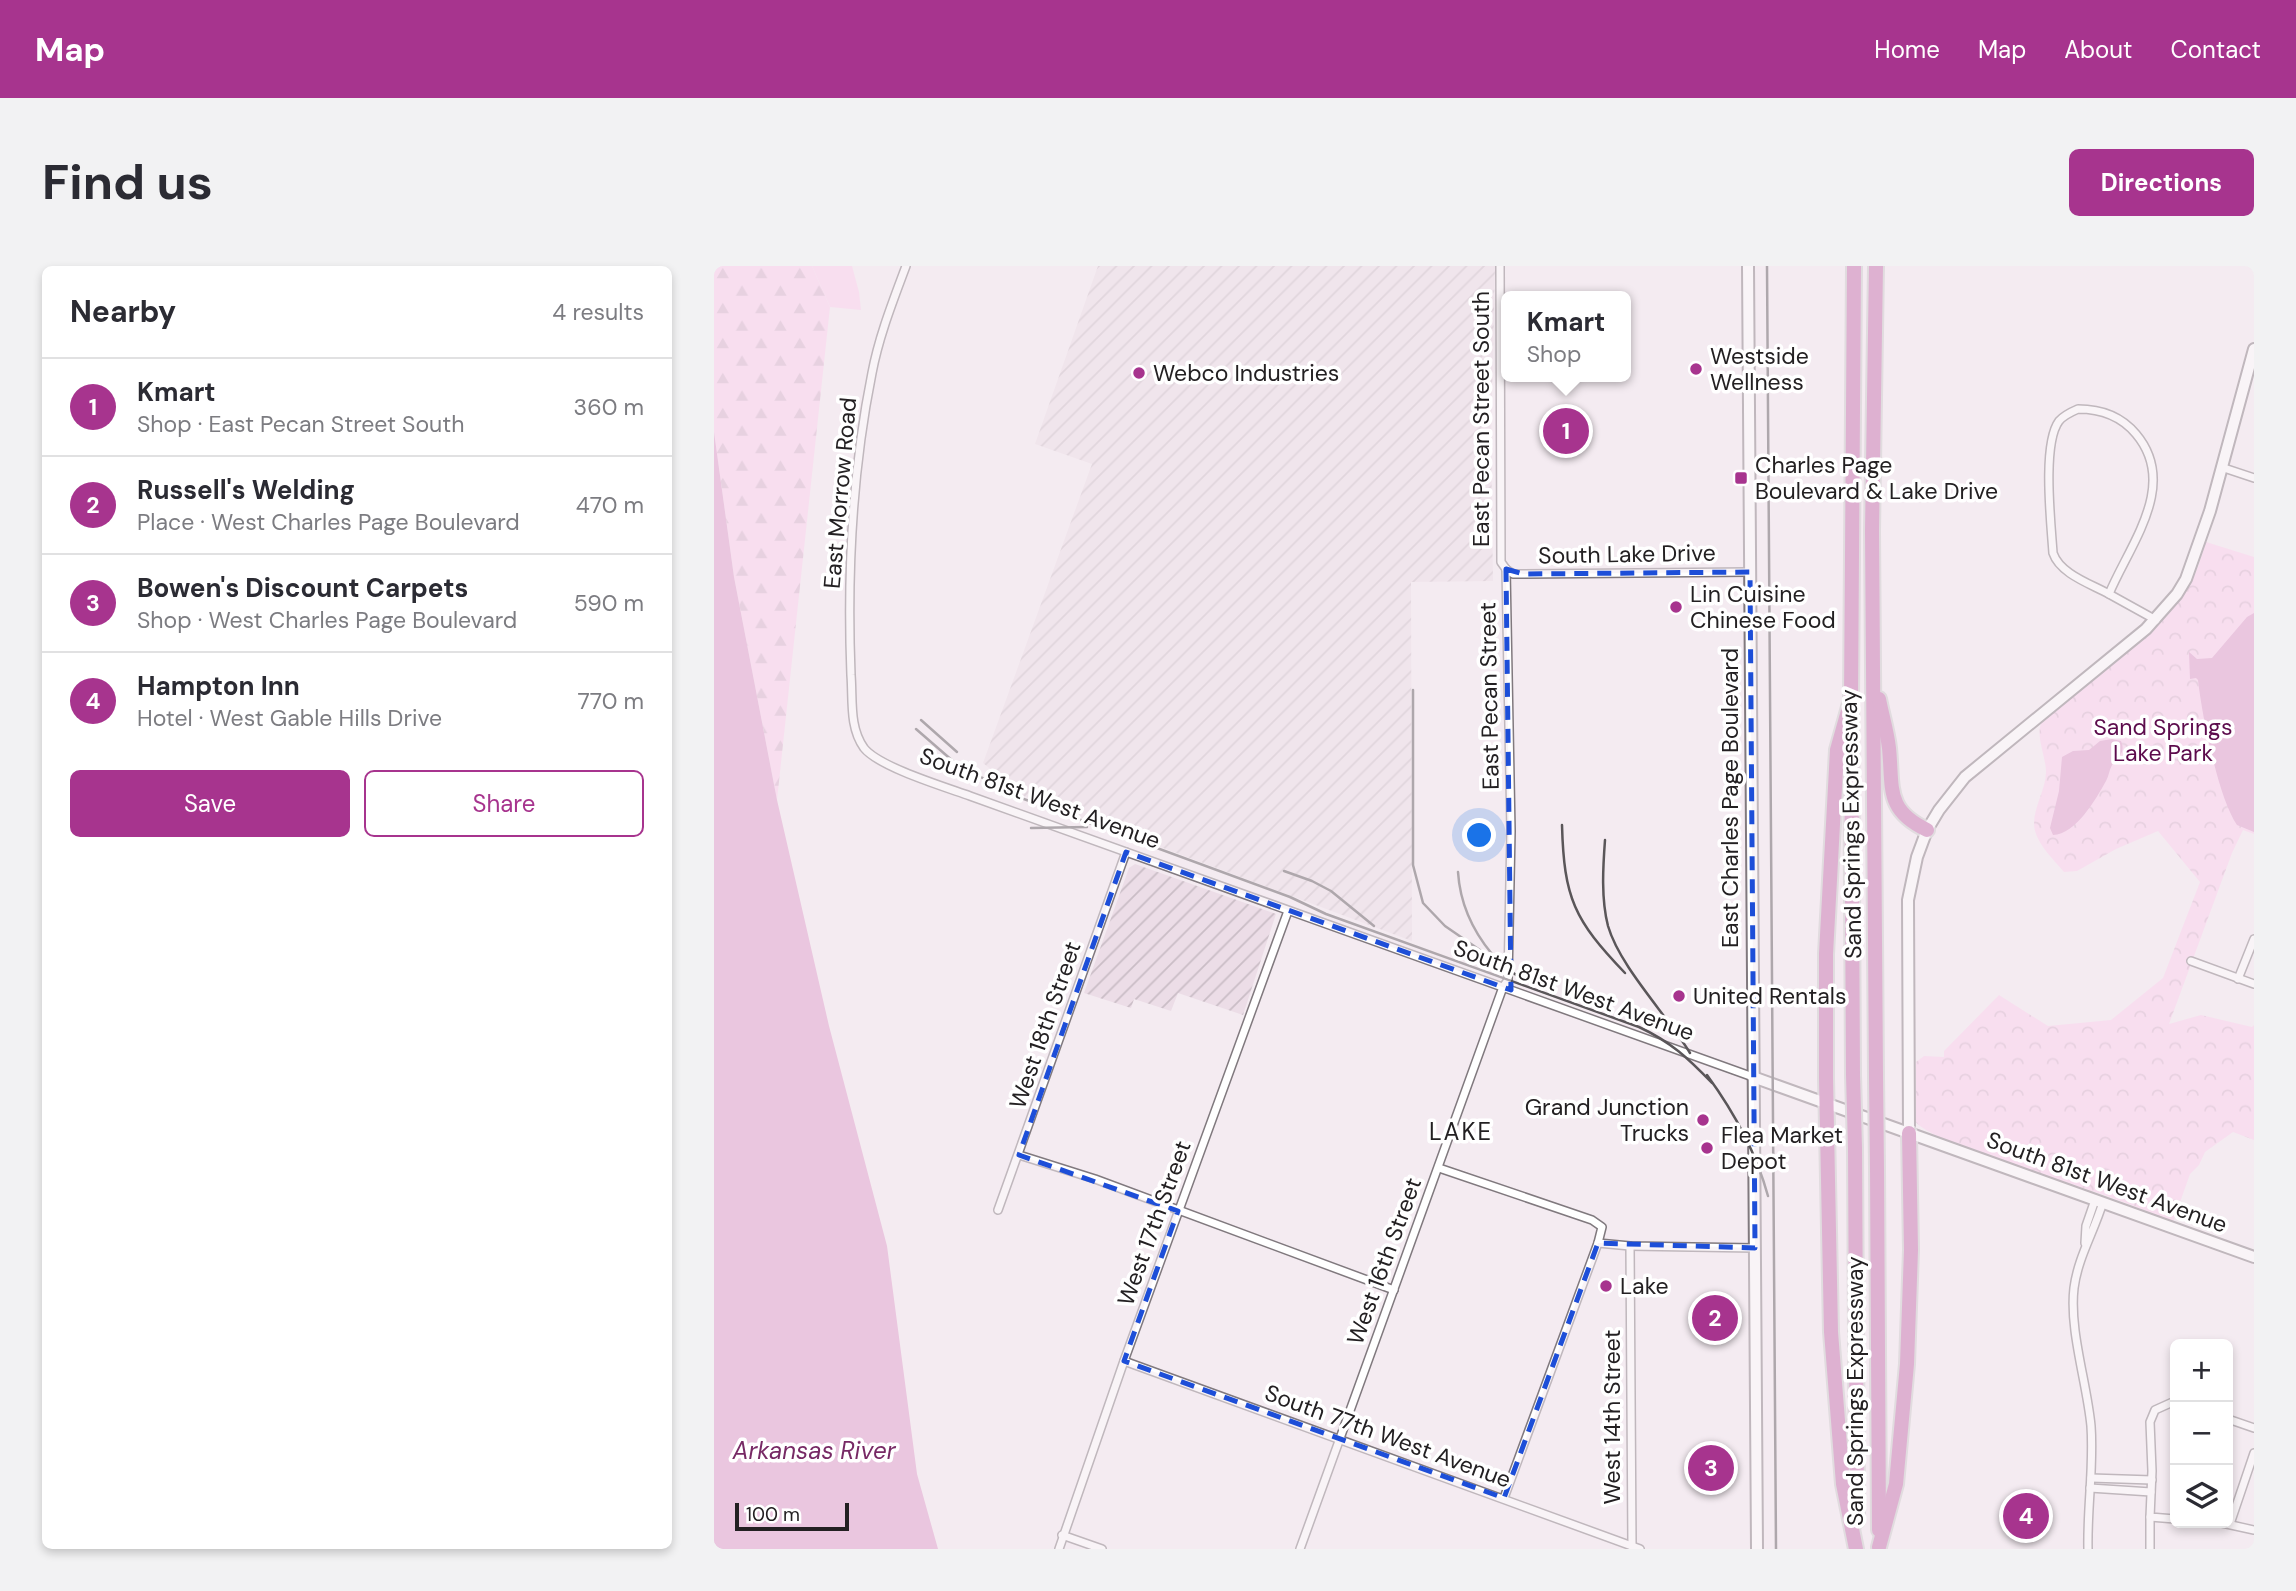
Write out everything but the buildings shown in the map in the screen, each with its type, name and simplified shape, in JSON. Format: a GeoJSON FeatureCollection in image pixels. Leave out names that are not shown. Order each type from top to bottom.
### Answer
{"type":"FeatureCollection","features":[{"type":"Feature","properties":{"kind":"highway","name":"Sand Springs Expressway"},"geometry":{"type":"LineString","coordinates":[[1854,266],[1851,700],[1856,1549]]}},
{"type":"Feature","properties":{"kind":"highway","name":"Sand Springs Expressway"},"geometry":{"type":"LineString","coordinates":[[1876,266],[1872,663],[1879,1548]]}},
{"type":"Feature","properties":{"kind":"highway"},"geometry":{"type":"LineString","coordinates":[[1872,663],[1889,746],[1893,800],[1903,816],[1927,830]]}},
{"type":"Feature","properties":{"kind":"highway"},"geometry":{"type":"LineString","coordinates":[[1851,700],[1838,750],[1826,954],[1832,1332],[1843,1484],[1856,1549]]}},
{"type":"Feature","properties":{"kind":"highway"},"geometry":{"type":"LineString","coordinates":[[1879,1548],[1896,1484],[1907,1364],[1912,1250],[1909,1133]]}},
{"type":"Feature","properties":{"kind":"street","name":"East Morrow Road"},"geometry":{"type":"LineString","coordinates":[[880,761],[865,749],[854,729],[849,625],[850,537],[872,374],[881,335],[906,266]]}},
{"type":"Feature","properties":{"kind":"street","name":"East Pecan Street South"},"geometry":{"type":"LineString","coordinates":[[1500,266],[1501,562],[1506,569]]}},
{"type":"Feature","properties":{"kind":"street","name":"East Charles Page Boulevard"},"geometry":{"type":"LineString","coordinates":[[1748,266],[1757,1549]]}},
{"type":"Feature","properties":{"kind":"street"},"geometry":{"type":"LineString","coordinates":[[1909,1133],[1908,900],[1917,857],[1927,830],[1951,794],[1979,765],[2156,620],[2177,594],[2186,579],[2210,511],[2254,349]]}},
{"type":"Feature","properties":{"kind":"street"},"geometry":{"type":"LineString","coordinates":[[2109,594],[2146,516],[2153,486],[2152,459],[2143,442],[2124,422],[2115,416],[2078,409],[2058,422],[2053,436],[2049,485],[2055,561],[2062,568],[2109,594],[2156,620]]}},
{"type":"Feature","properties":{"kind":"street"},"geometry":{"type":"LineString","coordinates":[[2221,467],[2254,478]]}},
{"type":"Feature","properties":{"kind":"street","name":"South Lake Drive"},"geometry":{"type":"LineString","coordinates":[[1506,569],[1513,574],[1750,572]]}},
{"type":"Feature","properties":{"kind":"street","name":"East Pecan Street"},"geometry":{"type":"LineString","coordinates":[[1503,987],[1510,971],[1511,900],[1506,569]]}},
{"type":"Feature","properties":{"kind":"street","name":"South 81st West Avenue"},"geometry":{"type":"LineString","coordinates":[[880,761],[1288,911],[2254,1257]]}},
{"type":"Feature","properties":{"kind":"street","name":"West 18th Street"},"geometry":{"type":"LineString","coordinates":[[998,1210],[1126,852]]}},
{"type":"Feature","properties":{"kind":"street","name":"West 17th Street"},"geometry":{"type":"LineString","coordinates":[[1059,1549],[1124,1361],[1288,911]]}},
{"type":"Feature","properties":{"kind":"street"},"geometry":{"type":"LineString","coordinates":[[2238,979],[2254,939]]}},
{"type":"Feature","properties":{"kind":"street"},"geometry":{"type":"LineString","coordinates":[[2191,961],[2254,984]]}},
{"type":"Feature","properties":{"kind":"street","name":"West 16th Street"},"geometry":{"type":"LineString","coordinates":[[1300,1549],[1503,987]]}},
{"type":"Feature","properties":{"kind":"street"},"geometry":{"type":"LineString","coordinates":[[1019,1155],[1095,1179],[1394,1290]]}},
{"type":"Feature","properties":{"kind":"street"},"geometry":{"type":"LineString","coordinates":[[1439,1168],[1592,1220],[1602,1227],[1504,1498]]}},
{"type":"Feature","properties":{"kind":"street"},"geometry":{"type":"LineString","coordinates":[[2088,1549],[2091,1426],[2074,1304],[2078,1265],[2095,1228],[2099,1201]]}},
{"type":"Feature","properties":{"kind":"street"},"geometry":{"type":"LineString","coordinates":[[1598,1243],[1755,1248]]}},
{"type":"Feature","properties":{"kind":"street","name":"West 14th Street"},"geometry":{"type":"LineString","coordinates":[[1630,1246],[1636,1548]]}},
{"type":"Feature","properties":{"kind":"street","name":"South 77th West Avenue"},"geometry":{"type":"LineString","coordinates":[[1124,1361],[1636,1548]]}},
{"type":"Feature","properties":{"kind":"street"},"geometry":{"type":"LineString","coordinates":[[2150,1549],[2150,1422],[2155,1410],[2173,1402]]}},
{"type":"Feature","properties":{"kind":"street"},"geometry":{"type":"LineString","coordinates":[[2233,1421],[2254,1428]]}},
{"type":"Feature","properties":{"kind":"street"},"geometry":{"type":"LineString","coordinates":[[2233,1506],[2254,1453]]}},
{"type":"Feature","properties":{"kind":"street"},"geometry":{"type":"LineString","coordinates":[[2091,1478],[2152,1480]]}},
{"type":"Feature","properties":{"kind":"street"},"geometry":{"type":"LineString","coordinates":[[2090,1488],[2151,1492]]}},
{"type":"Feature","properties":{"kind":"street"},"geometry":{"type":"LineString","coordinates":[[2150,1517],[2170,1519]]}},
{"type":"Feature","properties":{"kind":"street"},"geometry":{"type":"LineString","coordinates":[[2233,1525],[2254,1530]]}},
{"type":"Feature","properties":{"kind":"street"},"geometry":{"type":"LineString","coordinates":[[1062,1535],[1102,1549]]}},
{"type":"Feature","properties":{"kind":"highlighted area"},"geometry":{"type":"Polygon","coordinates":[[[1506,569],[1523,574],[1750,572],[1755,1248],[1598,1243],[1504,1498],[1124,1361],[1178,1211],[1019,1155],[1126,852],[1511,990],[1506,569]]]}},
{"type":"Feature","properties":{"kind":"shaded area"},"geometry":{"type":"Polygon","coordinates":[[[1098,266],[1495,266],[1491,441],[1493,581],[1411,582],[1412,941],[1024,796],[983,763],[1092,464],[1035,444],[1098,266]]]}},
{"type":"Feature","properties":{"kind":"shaded area"},"geometry":{"type":"Polygon","coordinates":[[[1135,864],[1276,914],[1243,1015],[1178,993],[1171,1011],[1134,999],[1131,1008],[1084,993],[1129,868],[1135,864]]]}},
{"type":"Feature","properties":{"kind":"green space"},"geometry":{"type":"Polygon","coordinates":[[[714,266],[812,266],[830,307],[777,800],[734,577],[714,432],[714,266]]]}},
{"type":"Feature","properties":{"kind":"green space"},"geometry":{"type":"Polygon","coordinates":[[[812,266],[852,266],[861,310],[830,307],[812,266]]]}},
{"type":"Feature","properties":{"kind":"green space","name":"Sand Springs Lake Park"},"geometry":{"type":"Polygon","coordinates":[[[2206,542],[2254,557],[2254,834],[2243,830],[2232,853],[2169,1024],[2201,1015],[2252,1027],[2254,1025],[2254,1140],[2233,1132],[2205,1152],[2199,1165],[2190,1174],[2173,1222],[2113,1198],[1968,1149],[1924,1129],[1914,1120],[1916,1062],[1924,1056],[1944,1057],[1944,1051],[1999,995],[2048,1026],[2111,1020],[2163,978],[2200,882],[2158,831],[2116,849],[2077,871],[2064,872],[2043,847],[2035,831],[2036,809],[2046,772],[2040,730],[2044,718],[2105,671],[2162,619],[2193,578],[2206,542]]]}},
{"type":"Feature","properties":{"kind":"water","name":"Arkansas River"},"geometry":{"type":"Polygon","coordinates":[[[714,432],[734,577],[777,800],[829,1026],[887,1246],[917,1474],[938,1549],[714,1549],[714,432]]]}},
{"type":"Feature","properties":{"kind":"water"},"geometry":{"type":"Polygon","coordinates":[[[2254,613],[2254,832],[2237,825],[2223,795],[2207,734],[2198,680],[2190,679],[2189,652],[2197,659],[2212,658],[2247,617],[2254,613]]]}},
{"type":"Feature","properties":{"kind":"water"},"geometry":{"type":"Polygon","coordinates":[[[2100,741],[2121,741],[2122,752],[2112,765],[2097,797],[2070,829],[2053,835],[2050,828],[2059,791],[2062,757],[2073,751],[2089,750],[2100,741]]]}},
{"type":"Feature","properties":{"kind":"railway"},"geometry":{"type":"LineString","coordinates":[[1767,266],[1776,1549]]}},
{"type":"Feature","properties":{"kind":"railway"},"geometry":{"type":"LineString","coordinates":[[1413,690],[1413,865],[1423,903],[1445,926],[1522,979]]}},
{"type":"Feature","properties":{"kind":"railway"},"geometry":{"type":"LineString","coordinates":[[921,720],[957,752]]}},
{"type":"Feature","properties":{"kind":"railway"},"geometry":{"type":"LineString","coordinates":[[916,729],[954,762],[1013,795],[1290,897],[1326,914],[1639,1027],[1679,1051],[1712,1083]]}},
{"type":"Feature","properties":{"kind":"railway"},"geometry":{"type":"LineString","coordinates":[[1562,825],[1569,890],[1575,906],[1594,938],[1625,973]]}},
{"type":"Feature","properties":{"kind":"railway"},"geometry":{"type":"LineString","coordinates":[[1031,828],[1087,827]]}},
{"type":"Feature","properties":{"kind":"railway"},"geometry":{"type":"LineString","coordinates":[[1605,840],[1604,905],[1614,942],[1633,974],[1690,1053]]}},
{"type":"Feature","properties":{"kind":"railway"},"geometry":{"type":"LineString","coordinates":[[1284,871],[1331,891],[1374,926]]}},
{"type":"Feature","properties":{"kind":"railway"},"geometry":{"type":"LineString","coordinates":[[1458,872],[1461,895],[1468,916],[1492,954]]}},
{"type":"Feature","properties":{"kind":"railway"},"geometry":{"type":"LineString","coordinates":[[1707,1075],[1743,1133],[1768,1196]]}},
{"type":"Feature","properties":{"kind":"place","name":"Westside Wellness"},"geometry":{"type":"Point","coordinates":[1696,369]}},
{"type":"Feature","properties":{"kind":"place","name":"Webco Industries"},"geometry":{"type":"Point","coordinates":[1139,373]}},
{"type":"Feature","properties":{"kind":"place","name":"Kmart"},"geometry":{"type":"Point","coordinates":[1566,431]}},
{"type":"Feature","properties":{"kind":"place","name":"Charles Page Boulevard & Lake Drive"},"geometry":{"type":"Point","coordinates":[1741,478]}},
{"type":"Feature","properties":{"kind":"place","name":"Lin Cuisine Chinese Food"},"geometry":{"type":"Point","coordinates":[1676,607]}},
{"type":"Feature","properties":{"kind":"place","name":"United Rentals"},"geometry":{"type":"Point","coordinates":[1679,996]}},
{"type":"Feature","properties":{"kind":"place","name":"Grand Junction Trucks"},"geometry":{"type":"Point","coordinates":[1703,1120]}},
{"type":"Feature","properties":{"kind":"place","name":"Flea Market Depot"},"geometry":{"type":"Point","coordinates":[1707,1148]}},
{"type":"Feature","properties":{"kind":"place","name":"Lake"},"geometry":{"type":"Point","coordinates":[1606,1286]}},
{"type":"Feature","properties":{"kind":"place","name":"Russell's Welding"},"geometry":{"type":"Point","coordinates":[1715,1318]}},
{"type":"Feature","properties":{"kind":"place","name":"Bowen's Discount Carpets"},"geometry":{"type":"Point","coordinates":[1711,1468]}},
{"type":"Feature","properties":{"kind":"place","name":"Hampton Inn"},"geometry":{"type":"Point","coordinates":[2026,1516]}},
{"type":"Feature","properties":{"kind":"district","name":"LAKE"},"geometry":{"type":"Point","coordinates":[1461,1131]}}]}
